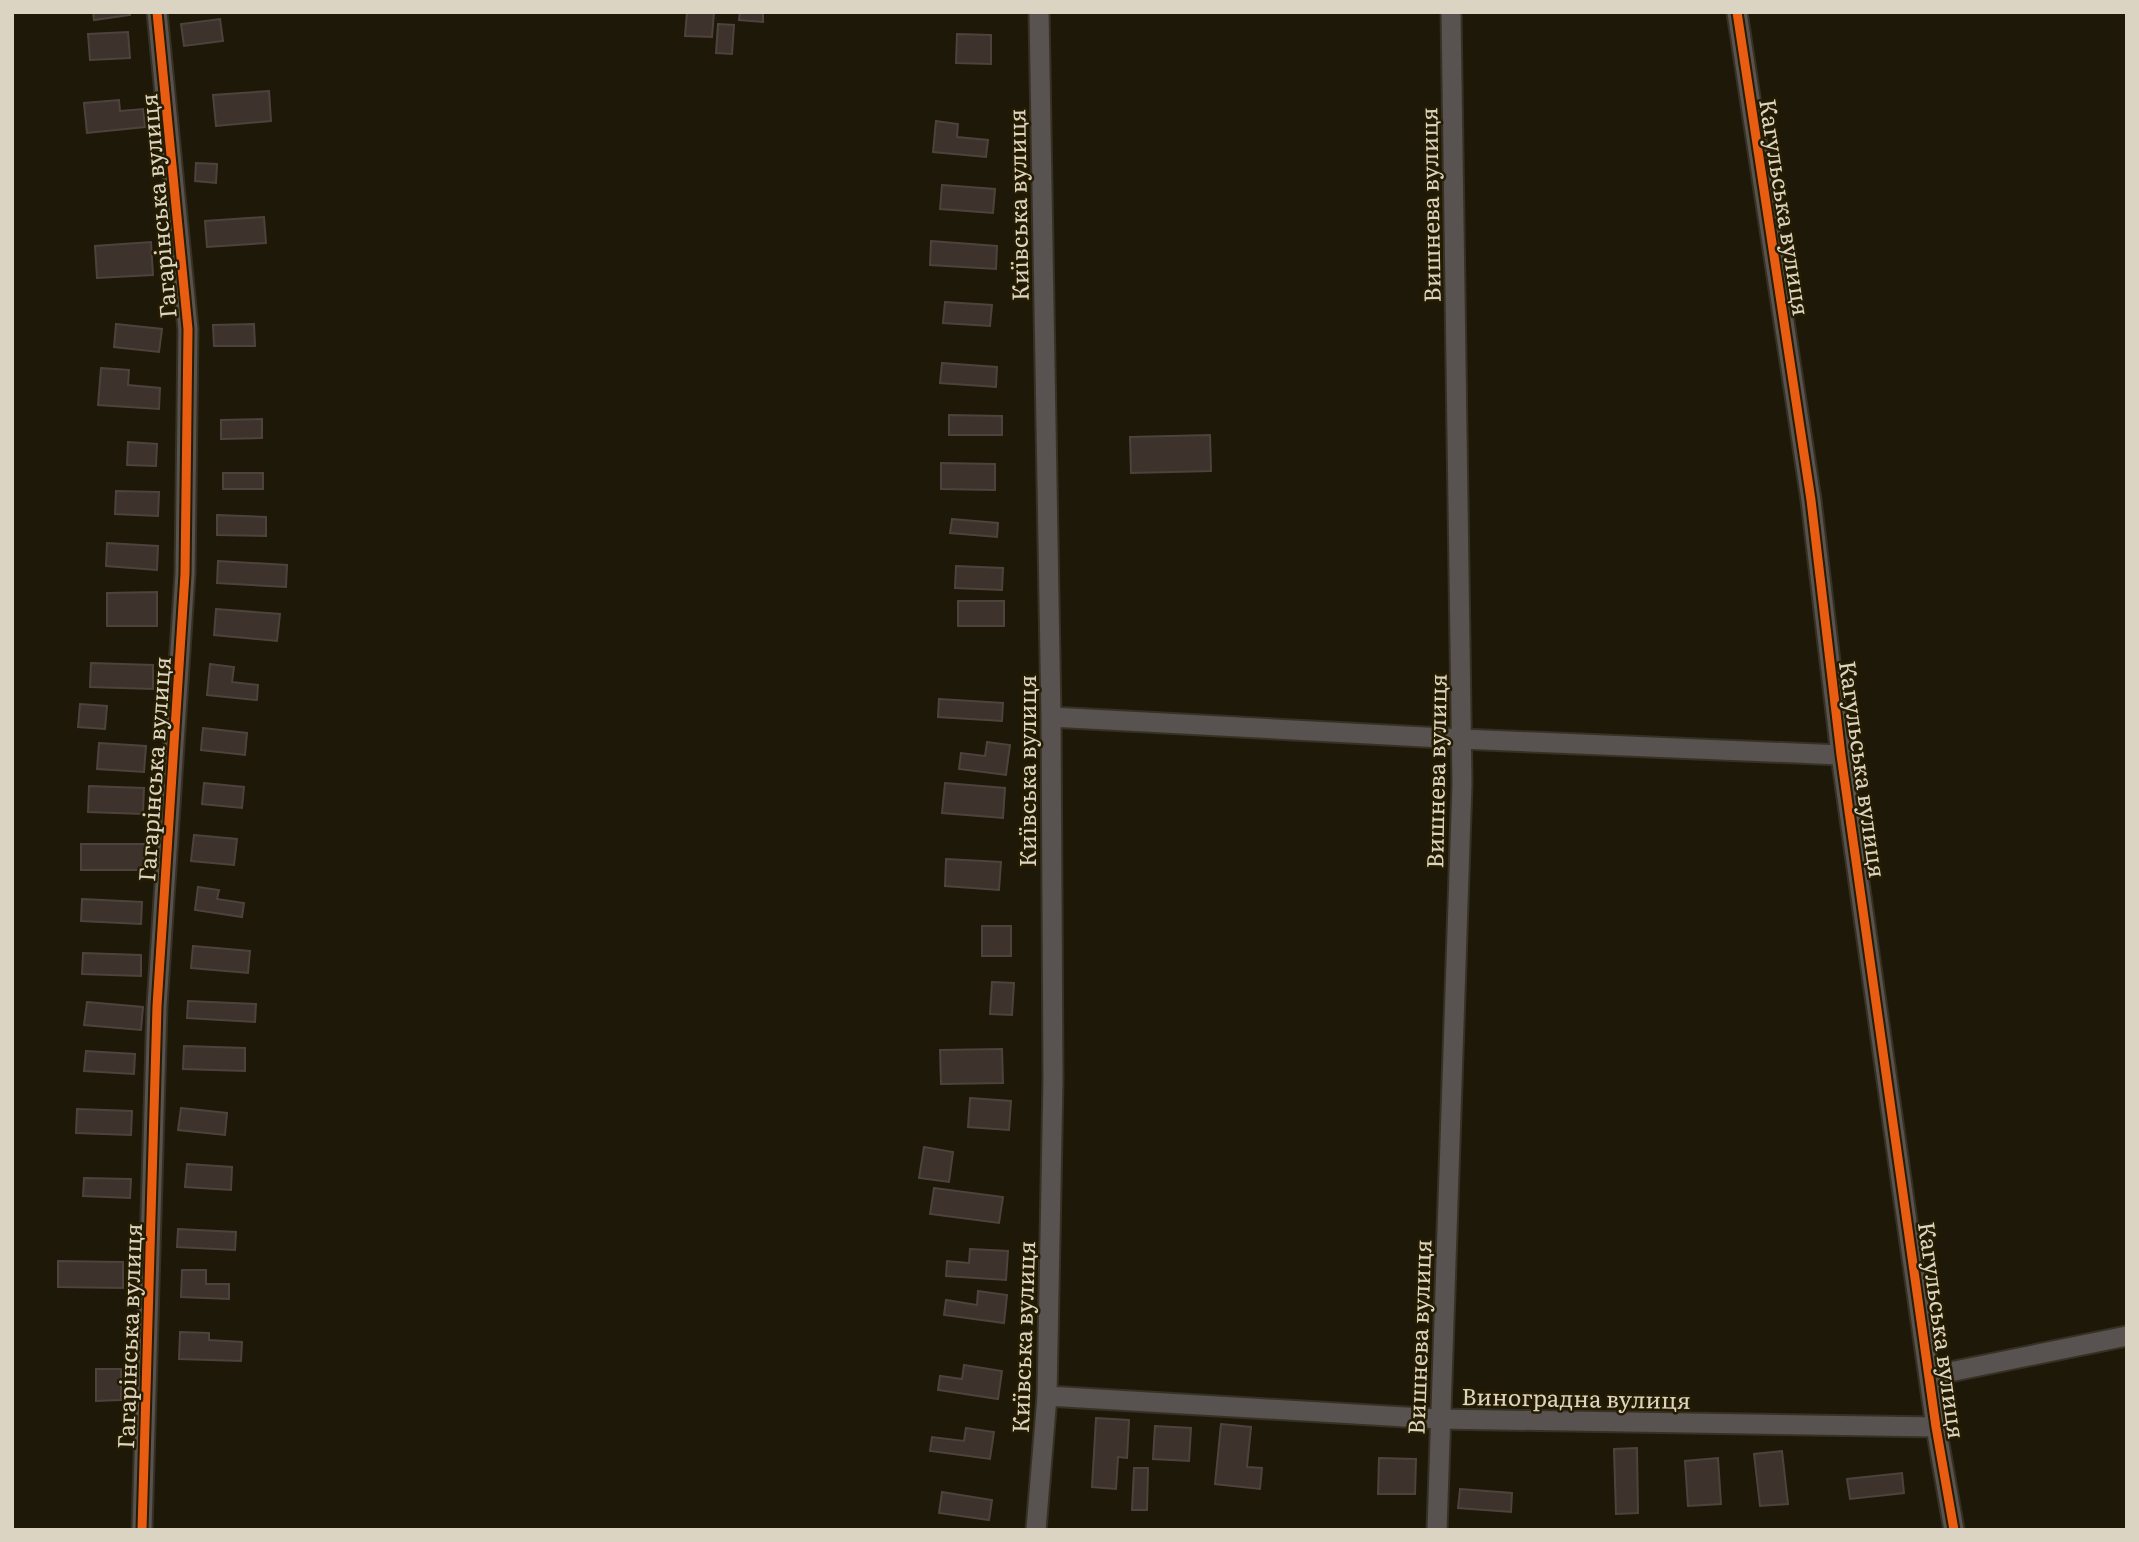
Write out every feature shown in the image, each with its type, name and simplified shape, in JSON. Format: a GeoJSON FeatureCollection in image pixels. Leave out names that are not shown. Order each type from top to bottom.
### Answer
{"type":"FeatureCollection","features":[{"type":"Feature","properties":{"kind":"street","name":"Гагарінська вулиця"},"geometry":{"type":"LineString","coordinates":[[142,1530],[157,1006],[186,574],[188,330],[157,12]]}},
{"type":"Feature","properties":{"kind":"street","name":"Київська вулиця"},"geometry":{"type":"LineString","coordinates":[[1036,1530],[1047,1396],[1052,1080],[1051,717],[1039,12]]}},
{"type":"Feature","properties":{"kind":"street","name":"Вишнева вулиця"},"geometry":{"type":"LineString","coordinates":[[1437,1530],[1462,784],[1451,12]]}},
{"type":"Feature","properties":{"kind":"street","name":"Кагульська вулиця"},"geometry":{"type":"LineString","coordinates":[[1737,12],[1811,500],[1841,755],[1936,1427],[1954,1530]]}},
{"type":"Feature","properties":{"kind":"street"},"geometry":{"type":"LineString","coordinates":[[1051,717],[1462,739],[1841,755]]}},
{"type":"Feature","properties":{"kind":"street"},"geometry":{"type":"LineString","coordinates":[[1930,1376],[2127,1336]]}},
{"type":"Feature","properties":{"kind":"street","name":"Виноградна вулиця"},"geometry":{"type":"LineString","coordinates":[[1047,1396],[1439,1419],[1936,1427]]}},
{"type":"Feature","properties":{"kind":"building"},"geometry":{"type":"Polygon","coordinates":[[[93,12],[130,12],[130,15],[94,20],[93,12]]]}},
{"type":"Feature","properties":{"kind":"building"},"geometry":{"type":"Polygon","coordinates":[[[687,12],[714,12],[712,37],[685,36],[687,12]]]}},
{"type":"Feature","properties":{"kind":"building"},"geometry":{"type":"Polygon","coordinates":[[[740,12],[763,12],[763,22],[739,20],[740,12]]]}},
{"type":"Feature","properties":{"kind":"building"},"geometry":{"type":"Polygon","coordinates":[[[220,19],[223,41],[184,46],[181,24],[220,19]]]}},
{"type":"Feature","properties":{"kind":"building"},"geometry":{"type":"Polygon","coordinates":[[[718,24],[734,25],[732,54],[716,53],[718,24]]]}},
{"type":"Feature","properties":{"kind":"building"},"geometry":{"type":"Polygon","coordinates":[[[128,32],[130,58],[90,60],[88,34],[128,32]]]}},
{"type":"Feature","properties":{"kind":"building"},"geometry":{"type":"Polygon","coordinates":[[[957,34],[991,35],[991,64],[956,63],[957,34]]]}},
{"type":"Feature","properties":{"kind":"building"},"geometry":{"type":"Polygon","coordinates":[[[269,91],[271,121],[216,126],[213,95],[269,91]]]}},
{"type":"Feature","properties":{"kind":"building"},"geometry":{"type":"Polygon","coordinates":[[[119,100],[120,111],[143,109],[145,127],[87,133],[84,103],[119,100]]]}},
{"type":"Feature","properties":{"kind":"building"},"geometry":{"type":"Polygon","coordinates":[[[936,121],[958,124],[957,137],[988,140],[986,157],[933,152],[936,121]]]}},
{"type":"Feature","properties":{"kind":"building"},"geometry":{"type":"Polygon","coordinates":[[[196,163],[217,164],[216,183],[195,181],[196,163]]]}},
{"type":"Feature","properties":{"kind":"building"},"geometry":{"type":"Polygon","coordinates":[[[942,185],[995,189],[993,213],[940,209],[942,185]]]}},
{"type":"Feature","properties":{"kind":"building"},"geometry":{"type":"Polygon","coordinates":[[[264,217],[266,243],[207,247],[205,221],[264,217]]]}},
{"type":"Feature","properties":{"kind":"building"},"geometry":{"type":"Polygon","coordinates":[[[931,241],[997,246],[996,269],[930,265],[931,241]]]}},
{"type":"Feature","properties":{"kind":"building"},"geometry":{"type":"Polygon","coordinates":[[[151,242],[153,275],[97,278],[95,246],[151,242]]]}},
{"type":"Feature","properties":{"kind":"building"},"geometry":{"type":"Polygon","coordinates":[[[945,302],[992,305],[990,326],[943,323],[945,302]]]}},
{"type":"Feature","properties":{"kind":"building"},"geometry":{"type":"Polygon","coordinates":[[[116,324],[162,329],[159,352],[114,347],[116,324]]]}},
{"type":"Feature","properties":{"kind":"building"},"geometry":{"type":"Polygon","coordinates":[[[254,324],[255,346],[214,346],[213,325],[254,324]]]}},
{"type":"Feature","properties":{"kind":"building"},"geometry":{"type":"Polygon","coordinates":[[[942,363],[997,367],[996,387],[940,383],[942,363]]]}},
{"type":"Feature","properties":{"kind":"building"},"geometry":{"type":"Polygon","coordinates":[[[101,368],[129,370],[128,385],[160,388],[159,409],[98,405],[101,368]]]}},
{"type":"Feature","properties":{"kind":"building"},"geometry":{"type":"Polygon","coordinates":[[[949,415],[1002,416],[1002,435],[949,435],[949,415]]]}},
{"type":"Feature","properties":{"kind":"building"},"geometry":{"type":"Polygon","coordinates":[[[262,419],[262,438],[221,439],[221,420],[262,419]]]}},
{"type":"Feature","properties":{"kind":"building"},"geometry":{"type":"Polygon","coordinates":[[[1210,435],[1211,471],[1131,473],[1130,437],[1210,435]]]}},
{"type":"Feature","properties":{"kind":"building"},"geometry":{"type":"Polygon","coordinates":[[[128,442],[157,444],[156,466],[127,465],[128,442]]]}},
{"type":"Feature","properties":{"kind":"building"},"geometry":{"type":"Polygon","coordinates":[[[941,463],[995,464],[995,490],[941,489],[941,463]]]}},
{"type":"Feature","properties":{"kind":"building"},"geometry":{"type":"Polygon","coordinates":[[[223,473],[263,473],[263,489],[223,489],[223,473]]]}},
{"type":"Feature","properties":{"kind":"building"},"geometry":{"type":"Polygon","coordinates":[[[116,491],[159,492],[158,516],[115,514],[116,491]]]}},
{"type":"Feature","properties":{"kind":"building"},"geometry":{"type":"Polygon","coordinates":[[[217,515],[266,517],[266,536],[217,535],[217,515]]]}},
{"type":"Feature","properties":{"kind":"building"},"geometry":{"type":"Polygon","coordinates":[[[952,519],[998,523],[997,537],[950,533],[952,519]]]}},
{"type":"Feature","properties":{"kind":"building"},"geometry":{"type":"Polygon","coordinates":[[[107,543],[158,546],[157,570],[106,566],[107,543]]]}},
{"type":"Feature","properties":{"kind":"building"},"geometry":{"type":"Polygon","coordinates":[[[218,561],[287,565],[286,587],[217,583],[218,561]]]}},
{"type":"Feature","properties":{"kind":"building"},"geometry":{"type":"Polygon","coordinates":[[[956,566],[1003,568],[1002,590],[955,588],[956,566]]]}},
{"type":"Feature","properties":{"kind":"building"},"geometry":{"type":"Polygon","coordinates":[[[157,592],[157,626],[107,626],[107,593],[157,592]]]}},
{"type":"Feature","properties":{"kind":"building"},"geometry":{"type":"Polygon","coordinates":[[[958,601],[1004,601],[1004,626],[958,626],[958,601]]]}},
{"type":"Feature","properties":{"kind":"building"},"geometry":{"type":"Polygon","coordinates":[[[216,609],[280,614],[277,641],[214,635],[216,609]]]}},
{"type":"Feature","properties":{"kind":"building"},"geometry":{"type":"Polygon","coordinates":[[[91,663],[153,665],[153,689],[90,687],[91,663]]]}},
{"type":"Feature","properties":{"kind":"building"},"geometry":{"type":"Polygon","coordinates":[[[210,664],[234,667],[232,682],[258,685],[257,700],[207,695],[210,664]]]}},
{"type":"Feature","properties":{"kind":"building"},"geometry":{"type":"Polygon","coordinates":[[[939,699],[1003,703],[1002,721],[938,717],[939,699]]]}},
{"type":"Feature","properties":{"kind":"building"},"geometry":{"type":"Polygon","coordinates":[[[80,704],[107,706],[105,729],[78,727],[80,704]]]}},
{"type":"Feature","properties":{"kind":"building"},"geometry":{"type":"Polygon","coordinates":[[[203,728],[247,733],[245,755],[201,750],[203,728]]]}},
{"type":"Feature","properties":{"kind":"building"},"geometry":{"type":"Polygon","coordinates":[[[987,742],[1010,745],[1006,775],[959,769],[961,753],[985,756],[987,742]]]}},
{"type":"Feature","properties":{"kind":"building"},"geometry":{"type":"Polygon","coordinates":[[[99,743],[146,746],[144,772],[97,769],[99,743]]]}},
{"type":"Feature","properties":{"kind":"building"},"geometry":{"type":"Polygon","coordinates":[[[204,783],[244,787],[242,808],[202,804],[204,783]]]}},
{"type":"Feature","properties":{"kind":"building"},"geometry":{"type":"Polygon","coordinates":[[[945,783],[1005,788],[1003,818],[942,813],[945,783]]]}},
{"type":"Feature","properties":{"kind":"building"},"geometry":{"type":"Polygon","coordinates":[[[89,786],[144,788],[143,814],[88,812],[89,786]]]}},
{"type":"Feature","properties":{"kind":"building"},"geometry":{"type":"Polygon","coordinates":[[[194,835],[237,839],[234,865],[191,861],[194,835]]]}},
{"type":"Feature","properties":{"kind":"building"},"geometry":{"type":"Polygon","coordinates":[[[81,844],[144,844],[144,870],[81,870],[81,844]]]}},
{"type":"Feature","properties":{"kind":"building"},"geometry":{"type":"Polygon","coordinates":[[[946,859],[1001,862],[999,890],[945,886],[946,859]]]}},
{"type":"Feature","properties":{"kind":"building"},"geometry":{"type":"Polygon","coordinates":[[[198,887],[219,890],[217,899],[244,903],[242,917],[195,910],[198,887]]]}},
{"type":"Feature","properties":{"kind":"building"},"geometry":{"type":"Polygon","coordinates":[[[82,899],[142,902],[141,924],[81,921],[82,899]]]}},
{"type":"Feature","properties":{"kind":"building"},"geometry":{"type":"Polygon","coordinates":[[[982,926],[1011,926],[1011,956],[982,956],[982,926]]]}},
{"type":"Feature","properties":{"kind":"building"},"geometry":{"type":"Polygon","coordinates":[[[193,946],[250,951],[248,973],[191,968],[193,946]]]}},
{"type":"Feature","properties":{"kind":"building"},"geometry":{"type":"Polygon","coordinates":[[[83,953],[141,955],[141,976],[82,974],[83,953]]]}},
{"type":"Feature","properties":{"kind":"building"},"geometry":{"type":"Polygon","coordinates":[[[992,982],[1014,983],[1012,1015],[990,1014],[992,982]]]}},
{"type":"Feature","properties":{"kind":"building"},"geometry":{"type":"Polygon","coordinates":[[[188,1001],[256,1004],[255,1022],[187,1018],[188,1001]]]}},
{"type":"Feature","properties":{"kind":"building"},"geometry":{"type":"Polygon","coordinates":[[[87,1002],[143,1007],[141,1030],[84,1025],[87,1002]]]}},
{"type":"Feature","properties":{"kind":"building"},"geometry":{"type":"Polygon","coordinates":[[[184,1046],[245,1048],[245,1071],[183,1069],[184,1046]]]}},
{"type":"Feature","properties":{"kind":"building"},"geometry":{"type":"Polygon","coordinates":[[[1002,1049],[1003,1083],[941,1084],[940,1050],[1002,1049]]]}},
{"type":"Feature","properties":{"kind":"building"},"geometry":{"type":"Polygon","coordinates":[[[86,1051],[135,1054],[134,1074],[84,1071],[86,1051]]]}},
{"type":"Feature","properties":{"kind":"building"},"geometry":{"type":"Polygon","coordinates":[[[970,1098],[1011,1101],[1009,1130],[968,1127],[970,1098]]]}},
{"type":"Feature","properties":{"kind":"building"},"geometry":{"type":"Polygon","coordinates":[[[181,1108],[227,1113],[225,1135],[178,1130],[181,1108]]]}},
{"type":"Feature","properties":{"kind":"building"},"geometry":{"type":"Polygon","coordinates":[[[77,1109],[132,1111],[131,1135],[76,1133],[77,1109]]]}},
{"type":"Feature","properties":{"kind":"building"},"geometry":{"type":"Polygon","coordinates":[[[924,1147],[953,1152],[949,1182],[919,1178],[924,1147]]]}},
{"type":"Feature","properties":{"kind":"building"},"geometry":{"type":"Polygon","coordinates":[[[187,1164],[232,1167],[231,1190],[185,1187],[187,1164]]]}},
{"type":"Feature","properties":{"kind":"building"},"geometry":{"type":"Polygon","coordinates":[[[84,1178],[131,1179],[130,1198],[83,1196],[84,1178]]]}},
{"type":"Feature","properties":{"kind":"building"},"geometry":{"type":"Polygon","coordinates":[[[934,1188],[1003,1197],[999,1223],[930,1214],[934,1188]]]}},
{"type":"Feature","properties":{"kind":"building"},"geometry":{"type":"Polygon","coordinates":[[[178,1229],[236,1232],[235,1250],[177,1247],[178,1229]]]}},
{"type":"Feature","properties":{"kind":"building"},"geometry":{"type":"Polygon","coordinates":[[[970,1249],[1008,1251],[1006,1280],[946,1276],[947,1261],[969,1263],[970,1249]]]}},
{"type":"Feature","properties":{"kind":"building"},"geometry":{"type":"Polygon","coordinates":[[[58,1261],[123,1262],[123,1288],[58,1287],[58,1261]]]}},
{"type":"Feature","properties":{"kind":"building"},"geometry":{"type":"Polygon","coordinates":[[[182,1270],[206,1270],[206,1284],[229,1284],[229,1299],[181,1297],[182,1270]]]}},
{"type":"Feature","properties":{"kind":"building"},"geometry":{"type":"Polygon","coordinates":[[[978,1291],[1007,1295],[1004,1323],[944,1315],[946,1300],[977,1305],[978,1291]]]}},
{"type":"Feature","properties":{"kind":"building"},"geometry":{"type":"Polygon","coordinates":[[[180,1332],[209,1333],[209,1340],[242,1342],[241,1361],[179,1359],[180,1332]]]}},
{"type":"Feature","properties":{"kind":"building"},"geometry":{"type":"Polygon","coordinates":[[[964,1365],[1002,1371],[998,1399],[938,1390],[940,1376],[962,1379],[964,1365]]]}},
{"type":"Feature","properties":{"kind":"building"},"geometry":{"type":"Polygon","coordinates":[[[96,1369],[121,1369],[121,1400],[96,1401],[96,1369]]]}},
{"type":"Feature","properties":{"kind":"building"},"geometry":{"type":"Polygon","coordinates":[[[1096,1418],[1129,1420],[1127,1458],[1118,1457],[1116,1489],[1092,1487],[1096,1418]]]}},
{"type":"Feature","properties":{"kind":"building"},"geometry":{"type":"Polygon","coordinates":[[[1221,1424],[1251,1427],[1247,1467],[1262,1468],[1260,1489],[1215,1484],[1221,1424]]]}},
{"type":"Feature","properties":{"kind":"building"},"geometry":{"type":"Polygon","coordinates":[[[1155,1426],[1191,1428],[1189,1461],[1153,1459],[1155,1426]]]}},
{"type":"Feature","properties":{"kind":"building"},"geometry":{"type":"Polygon","coordinates":[[[966,1428],[994,1432],[990,1459],[930,1451],[932,1437],[964,1441],[966,1428]]]}},
{"type":"Feature","properties":{"kind":"building"},"geometry":{"type":"Polygon","coordinates":[[[1637,1448],[1638,1513],[1616,1514],[1614,1449],[1637,1448]]]}},
{"type":"Feature","properties":{"kind":"building"},"geometry":{"type":"Polygon","coordinates":[[[1782,1451],[1788,1504],[1760,1506],[1754,1454],[1782,1451]]]}},
{"type":"Feature","properties":{"kind":"building"},"geometry":{"type":"Polygon","coordinates":[[[1379,1458],[1416,1459],[1415,1494],[1378,1494],[1379,1458]]]}},
{"type":"Feature","properties":{"kind":"building"},"geometry":{"type":"Polygon","coordinates":[[[1718,1458],[1721,1504],[1688,1506],[1685,1461],[1718,1458]]]}},
{"type":"Feature","properties":{"kind":"building"},"geometry":{"type":"Polygon","coordinates":[[[1134,1468],[1148,1468],[1147,1510],[1132,1510],[1134,1468]]]}},
{"type":"Feature","properties":{"kind":"building"},"geometry":{"type":"Polygon","coordinates":[[[1902,1473],[1904,1493],[1850,1499],[1847,1479],[1902,1473]]]}},
{"type":"Feature","properties":{"kind":"building"},"geometry":{"type":"Polygon","coordinates":[[[1460,1489],[1512,1493],[1511,1512],[1458,1508],[1460,1489]]]}},
{"type":"Feature","properties":{"kind":"building"},"geometry":{"type":"Polygon","coordinates":[[[942,1492],[992,1500],[989,1520],[939,1513],[942,1492]]]}},
{"type":"Feature","properties":{"kind":"cycle path"},"geometry":{"type":"LineString","coordinates":[[142,1530],[157,1006],[185,574],[188,329],[157,12]]}},
{"type":"Feature","properties":{"kind":"cycle path"},"geometry":{"type":"LineString","coordinates":[[1737,12],[1811,500],[1841,755],[1936,1427],[1954,1530]]}}]}
